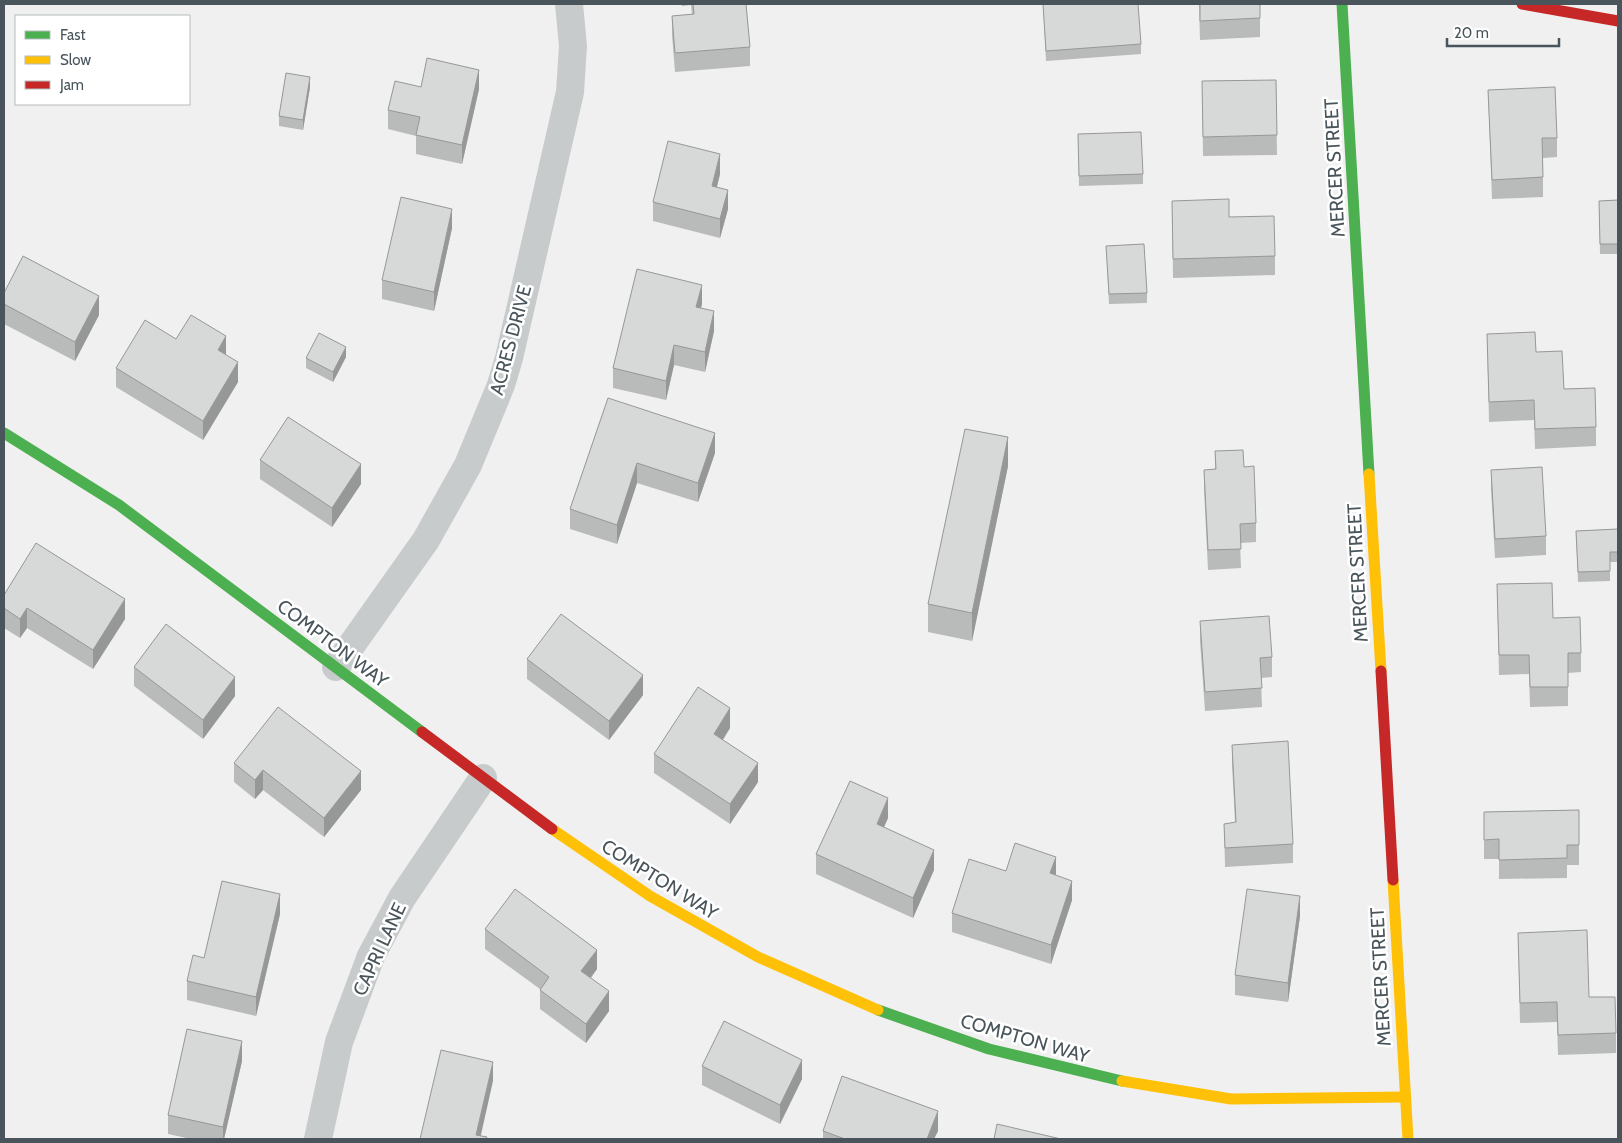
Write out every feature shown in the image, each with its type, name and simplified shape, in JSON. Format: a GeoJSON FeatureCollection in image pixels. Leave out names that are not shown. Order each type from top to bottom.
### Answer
{"type":"FeatureCollection","features":[{"type":"Feature","properties":{"kind":"street","name":"ACRES DRIVE"},"geometry":{"type":"LineString","coordinates":[[336,667],[426,540],[468,465],[501,385],[509,358],[570,92],[573,46],[569,4]]}},
{"type":"Feature","properties":{"kind":"street","name":"MERCER STREET"},"geometry":{"type":"LineString","coordinates":[[1342,4],[1408,1139]]}},
{"type":"Feature","properties":{"kind":"street"},"geometry":{"type":"LineString","coordinates":[[1522,4],[1618,21]]}},
{"type":"Feature","properties":{"kind":"street","name":"COMPTON WAY"},"geometry":{"type":"LineString","coordinates":[[4,433],[119,505],[568,842],[650,896],[758,957],[872,1008],[980,1045],[1108,1079],[1231,1099],[1405,1097]]}},
{"type":"Feature","properties":{"kind":"street","name":"CAPRI LANE"},"geometry":{"type":"LineString","coordinates":[[318,1139],[339,1042],[371,956],[402,898],[483,778]]}},
{"type":"Feature","properties":{"kind":"building"},"geometry":{"type":"Polygon","coordinates":[[[693,4],[746,4],[750,47],[675,53],[672,16],[694,14],[693,4]]]}},
{"type":"Feature","properties":{"kind":"building"},"geometry":{"type":"Polygon","coordinates":[[[1043,4],[1138,4],[1141,44],[1046,51],[1043,4]]]}},
{"type":"Feature","properties":{"kind":"building"},"geometry":{"type":"Polygon","coordinates":[[[1200,4],[1260,4],[1260,18],[1200,21],[1200,4]]]}},
{"type":"Feature","properties":{"kind":"building"},"geometry":{"type":"Polygon","coordinates":[[[427,58],[479,70],[462,145],[416,135],[420,117],[388,110],[395,81],[421,87],[427,58]]]}},
{"type":"Feature","properties":{"kind":"building"},"geometry":{"type":"Polygon","coordinates":[[[286,73],[310,77],[303,120],[279,116],[286,73]]]}},
{"type":"Feature","properties":{"kind":"building"},"geometry":{"type":"Polygon","coordinates":[[[1276,80],[1277,135],[1203,137],[1202,81],[1276,80]]]}},
{"type":"Feature","properties":{"kind":"building"},"geometry":{"type":"Polygon","coordinates":[[[1555,87],[1557,138],[1542,138],[1543,177],[1492,180],[1488,90],[1555,87]]]}},
{"type":"Feature","properties":{"kind":"building"},"geometry":{"type":"Polygon","coordinates":[[[1141,132],[1143,174],[1079,176],[1078,134],[1141,132]]]}},
{"type":"Feature","properties":{"kind":"building"},"geometry":{"type":"Polygon","coordinates":[[[668,141],[720,154],[712,186],[728,190],[720,219],[653,202],[668,141]]]}},
{"type":"Feature","properties":{"kind":"building"},"geometry":{"type":"Polygon","coordinates":[[[401,197],[452,209],[434,292],[382,280],[401,197]]]}},
{"type":"Feature","properties":{"kind":"building"},"geometry":{"type":"Polygon","coordinates":[[[1229,199],[1229,217],[1274,216],[1275,256],[1173,259],[1172,201],[1229,199]]]}},
{"type":"Feature","properties":{"kind":"building"},"geometry":{"type":"Polygon","coordinates":[[[1618,200],[1618,244],[1600,244],[1599,201],[1618,200]]]}},
{"type":"Feature","properties":{"kind":"building"},"geometry":{"type":"Polygon","coordinates":[[[1144,244],[1147,293],[1109,294],[1106,246],[1144,244]]]}},
{"type":"Feature","properties":{"kind":"building"},"geometry":{"type":"Polygon","coordinates":[[[23,256],[99,296],[75,342],[4,304],[4,293],[23,256]]]}},
{"type":"Feature","properties":{"kind":"building"},"geometry":{"type":"Polygon","coordinates":[[[637,269],[702,285],[696,307],[714,311],[705,352],[674,345],[666,381],[613,368],[637,269]]]}},
{"type":"Feature","properties":{"kind":"building"},"geometry":{"type":"Polygon","coordinates":[[[191,315],[226,336],[218,350],[238,362],[203,421],[116,368],[145,320],[176,339],[191,315]]]}},
{"type":"Feature","properties":{"kind":"building"},"geometry":{"type":"Polygon","coordinates":[[[1535,332],[1536,352],[1562,351],[1564,389],[1595,388],[1596,427],[1535,429],[1534,400],[1489,402],[1487,334],[1535,332]]]}},
{"type":"Feature","properties":{"kind":"building"},"geometry":{"type":"Polygon","coordinates":[[[319,333],[346,347],[333,372],[306,358],[319,333]]]}},
{"type":"Feature","properties":{"kind":"building"},"geometry":{"type":"Polygon","coordinates":[[[608,398],[715,433],[698,483],[637,463],[617,525],[570,509],[608,398]]]}},
{"type":"Feature","properties":{"kind":"building"},"geometry":{"type":"Polygon","coordinates":[[[288,417],[361,464],[332,508],[260,460],[288,417]]]}},
{"type":"Feature","properties":{"kind":"building"},"geometry":{"type":"Polygon","coordinates":[[[965,429],[1008,437],[972,613],[928,604],[965,429]]]}},
{"type":"Feature","properties":{"kind":"building"},"geometry":{"type":"Polygon","coordinates":[[[1243,450],[1244,467],[1254,466],[1256,523],[1240,524],[1241,549],[1208,550],[1204,470],[1216,469],[1215,451],[1243,450]]]}},
{"type":"Feature","properties":{"kind":"building"},"geometry":{"type":"Polygon","coordinates":[[[1542,467],[1546,536],[1495,539],[1491,470],[1542,467]]]}},
{"type":"Feature","properties":{"kind":"building"},"geometry":{"type":"Polygon","coordinates":[[[1618,529],[1618,552],[1610,552],[1610,571],[1578,572],[1576,531],[1618,529]]]}},
{"type":"Feature","properties":{"kind":"building"},"geometry":{"type":"Polygon","coordinates":[[[36,543],[125,599],[93,650],[27,608],[20,619],[4,608],[4,595],[36,543]]]}},
{"type":"Feature","properties":{"kind":"building"},"geometry":{"type":"Polygon","coordinates":[[[1552,583],[1553,618],[1580,617],[1581,653],[1568,653],[1568,687],[1530,687],[1529,655],[1499,655],[1497,584],[1552,583]]]}},
{"type":"Feature","properties":{"kind":"building"},"geometry":{"type":"Polygon","coordinates":[[[561,614],[643,675],[609,721],[527,659],[561,614]]]}},
{"type":"Feature","properties":{"kind":"building"},"geometry":{"type":"Polygon","coordinates":[[[1269,616],[1272,657],[1260,658],[1262,688],[1205,692],[1200,621],[1269,616]]]}},
{"type":"Feature","properties":{"kind":"building"},"geometry":{"type":"Polygon","coordinates":[[[166,624],[235,677],[203,720],[134,667],[166,624]]]}},
{"type":"Feature","properties":{"kind":"building"},"geometry":{"type":"Polygon","coordinates":[[[698,687],[730,708],[714,734],[758,763],[730,804],[654,754],[698,687]]]}},
{"type":"Feature","properties":{"kind":"building"},"geometry":{"type":"Polygon","coordinates":[[[278,707],[361,771],[324,818],[263,770],[255,780],[234,763],[278,707]]]}},
{"type":"Feature","properties":{"kind":"building"},"geometry":{"type":"Polygon","coordinates":[[[1288,741],[1293,844],[1225,848],[1224,824],[1236,822],[1232,745],[1288,741]]]}},
{"type":"Feature","properties":{"kind":"building"},"geometry":{"type":"Polygon","coordinates":[[[850,781],[888,798],[877,824],[934,850],[913,898],[816,854],[850,781]]]}},
{"type":"Feature","properties":{"kind":"building"},"geometry":{"type":"Polygon","coordinates":[[[1579,810],[1579,845],[1567,845],[1567,858],[1499,860],[1499,839],[1484,840],[1484,812],[1579,810]]]}},
{"type":"Feature","properties":{"kind":"building"},"geometry":{"type":"Polygon","coordinates":[[[1015,843],[1056,857],[1050,873],[1072,881],[1051,945],[952,913],[969,859],[1006,871],[1015,843]]]}},
{"type":"Feature","properties":{"kind":"building"},"geometry":{"type":"Polygon","coordinates":[[[222,881],[280,894],[256,997],[187,981],[193,955],[204,958],[222,881]]]}},
{"type":"Feature","properties":{"kind":"building"},"geometry":{"type":"Polygon","coordinates":[[[515,889],[597,950],[581,971],[609,991],[586,1024],[540,990],[549,977],[485,929],[515,889]]]}},
{"type":"Feature","properties":{"kind":"building"},"geometry":{"type":"Polygon","coordinates":[[[1247,889],[1300,896],[1288,983],[1235,975],[1247,889]]]}},
{"type":"Feature","properties":{"kind":"building"},"geometry":{"type":"Polygon","coordinates":[[[1587,930],[1589,997],[1615,997],[1616,1033],[1558,1035],[1557,1002],[1520,1003],[1518,933],[1587,930]]]}},
{"type":"Feature","properties":{"kind":"building"},"geometry":{"type":"Polygon","coordinates":[[[724,1021],[802,1060],[780,1105],[702,1066],[724,1021]]]}},
{"type":"Feature","properties":{"kind":"building"},"geometry":{"type":"Polygon","coordinates":[[[187,1029],[242,1041],[223,1127],[168,1115],[187,1029]]]}},
{"type":"Feature","properties":{"kind":"building"},"geometry":{"type":"Polygon","coordinates":[[[441,1050],[493,1062],[476,1135],[487,1137],[486,1139],[420,1139],[441,1050]]]}},
{"type":"Feature","properties":{"kind":"building"},"geometry":{"type":"Polygon","coordinates":[[[842,1076],[938,1111],[927,1139],[845,1139],[823,1131],[842,1076]]]}},
{"type":"Feature","properties":{"kind":"building"},"geometry":{"type":"Polygon","coordinates":[[[997,1124],[1061,1139],[994,1139],[997,1124]]]}},
{"type":"Feature","properties":{"kind":"traffic: fast"},"geometry":{"type":"LineString","coordinates":[[1342,4],[1369,474]]}},
{"type":"Feature","properties":{"kind":"traffic: fast"},"geometry":{"type":"LineString","coordinates":[[4,433],[119,505],[422,732]]}},
{"type":"Feature","properties":{"kind":"traffic: fast"},"geometry":{"type":"LineString","coordinates":[[878,1010],[989,1049],[1122,1081]]}},
{"type":"Feature","properties":{"kind":"traffic: slow"},"geometry":{"type":"LineString","coordinates":[[1369,474],[1381,671]]}},
{"type":"Feature","properties":{"kind":"traffic: slow"},"geometry":{"type":"LineString","coordinates":[[552,829],[650,896],[758,957],[878,1010]]}},
{"type":"Feature","properties":{"kind":"traffic: slow"},"geometry":{"type":"LineString","coordinates":[[1393,880],[1408,1139]]}},
{"type":"Feature","properties":{"kind":"traffic: slow"},"geometry":{"type":"LineString","coordinates":[[1122,1081],[1231,1099],[1405,1097]]}},
{"type":"Feature","properties":{"kind":"traffic: jam"},"geometry":{"type":"LineString","coordinates":[[1522,4],[1618,21]]}},
{"type":"Feature","properties":{"kind":"traffic: jam"},"geometry":{"type":"LineString","coordinates":[[1381,671],[1393,880]]}},
{"type":"Feature","properties":{"kind":"traffic: jam"},"geometry":{"type":"LineString","coordinates":[[422,732],[552,829]]}}]}
